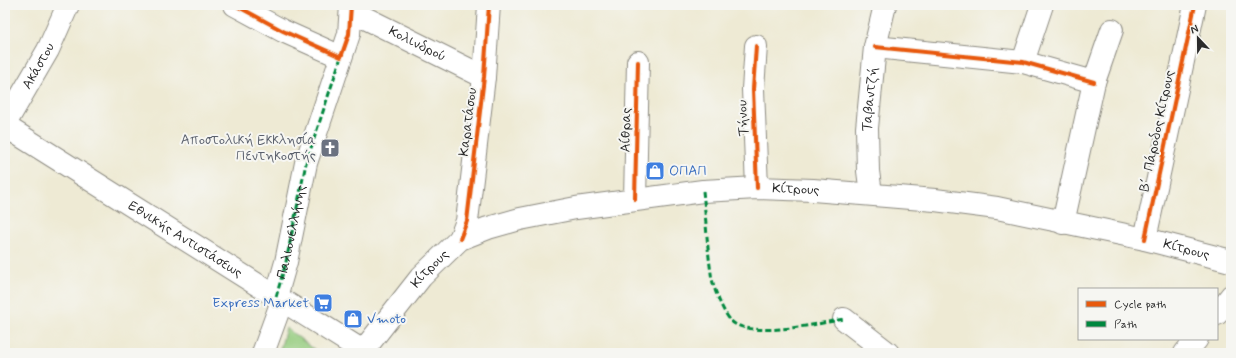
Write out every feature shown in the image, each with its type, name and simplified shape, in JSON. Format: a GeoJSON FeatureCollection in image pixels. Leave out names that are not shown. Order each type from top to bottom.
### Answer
{"type":"FeatureCollection","features":[{"type":"Feature","properties":{"kind":"street","name":"Ακάστου"},"geometry":{"type":"LineString","coordinates":[[5,125],[48,50],[68,5]]}},
{"type":"Feature","properties":{"kind":"street"},"geometry":{"type":"LineString","coordinates":[[235,5],[283,31],[341,57]]}},
{"type":"Feature","properties":{"kind":"street","name":"Καρατάσου"},"geometry":{"type":"LineString","coordinates":[[460,239],[467,221],[484,77],[489,5]]}},
{"type":"Feature","properties":{"kind":"street","name":"Ταβαντζή"},"geometry":{"type":"LineString","coordinates":[[871,194],[868,171],[867,128],[875,47],[885,5]]}},
{"type":"Feature","properties":{"kind":"street"},"geometry":{"type":"LineString","coordinates":[[1023,62],[1042,5]]}},
{"type":"Feature","properties":{"kind":"street","name":"Β΄ Πάροδος Κίτρους"},"geometry":{"type":"LineString","coordinates":[[1146,239],[1195,5]]}},
{"type":"Feature","properties":{"kind":"street","name":"Παλιονελλήνης"},"geometry":{"type":"LineString","coordinates":[[263,353],[279,299],[306,163],[349,34],[351,8]]}},
{"type":"Feature","properties":{"kind":"street","name":"Κολινδρού"},"geometry":{"type":"LineString","coordinates":[[351,8],[484,77]]}},
{"type":"Feature","properties":{"kind":"street"},"geometry":{"type":"LineString","coordinates":[[1063,223],[1094,82],[1112,30]]}},
{"type":"Feature","properties":{"kind":"street","name":"Τήνου"},"geometry":{"type":"LineString","coordinates":[[756,46],[753,89],[757,188]]}},
{"type":"Feature","properties":{"kind":"street"},"geometry":{"type":"LineString","coordinates":[[875,47],[1023,62],[1094,82]]}},
{"type":"Feature","properties":{"kind":"street","name":"Αίθρας"},"geometry":{"type":"LineString","coordinates":[[635,199],[638,62]]}},
{"type":"Feature","properties":{"kind":"street","name":"Εθνικής Αντιστάσεως"},"geometry":{"type":"LineString","coordinates":[[5,125],[364,352]]}},
{"type":"Feature","properties":{"kind":"street","name":"Κίτρους"},"geometry":{"type":"LineString","coordinates":[[364,352],[421,276],[460,239],[488,228],[520,219],[576,208],[703,191],[757,188],[871,194],[998,208],[1063,223],[1146,239],[1231,261]]}},
{"type":"Feature","properties":{"kind":"street"},"geometry":{"type":"LineString","coordinates":[[1218,313],[1231,296]]}},
{"type":"Feature","properties":{"kind":"street"},"geometry":{"type":"LineString","coordinates":[[844,319],[888,353]]}},
{"type":"Feature","properties":{"kind":"street"},"geometry":{"type":"LineString","coordinates":[[1186,353],[1196,340]]}},
{"type":"Feature","properties":{"kind":"green space"},"geometry":{"type":"Polygon","coordinates":[[[286,328],[319,353],[279,353],[286,328]]]}},
{"type":"Feature","properties":{"kind":"marked path"},"geometry":{"type":"LineString","coordinates":[[276,297],[286,262],[306,163],[341,57]]}},
{"type":"Feature","properties":{"kind":"marked path"},"geometry":{"type":"LineString","coordinates":[[703,191],[708,253],[712,278],[719,301],[731,321],[745,328],[773,329],[804,326],[844,319]]}},
{"type":"Feature","properties":{"kind":"cycle path"},"geometry":{"type":"LineString","coordinates":[[235,5],[283,31],[341,57],[349,34],[351,5]]}},
{"type":"Feature","properties":{"kind":"cycle path"},"geometry":{"type":"LineString","coordinates":[[460,239],[467,221],[484,77],[489,5]]}},
{"type":"Feature","properties":{"kind":"cycle path"},"geometry":{"type":"LineString","coordinates":[[1145,239],[1195,5]]}},
{"type":"Feature","properties":{"kind":"cycle path"},"geometry":{"type":"LineString","coordinates":[[756,46],[753,89],[757,188]]}},
{"type":"Feature","properties":{"kind":"cycle path"},"geometry":{"type":"LineString","coordinates":[[875,47],[1023,62],[1094,82]]}},
{"type":"Feature","properties":{"kind":"cycle path"},"geometry":{"type":"LineString","coordinates":[[635,199],[638,62]]}},
{"type":"Feature","properties":{"kind":"place","name":"Αποστολική Εκκλησία Πεντηκοστής"},"geometry":{"type":"Point","coordinates":[330,148]}},
{"type":"Feature","properties":{"kind":"place","name":"ΟΠΑΠ"},"geometry":{"type":"Point","coordinates":[655,171]}},
{"type":"Feature","properties":{"kind":"place","name":"Express Market"},"geometry":{"type":"Point","coordinates":[323,303]}},
{"type":"Feature","properties":{"kind":"place","name":"Vmoto"},"geometry":{"type":"Point","coordinates":[353,319]}}]}
